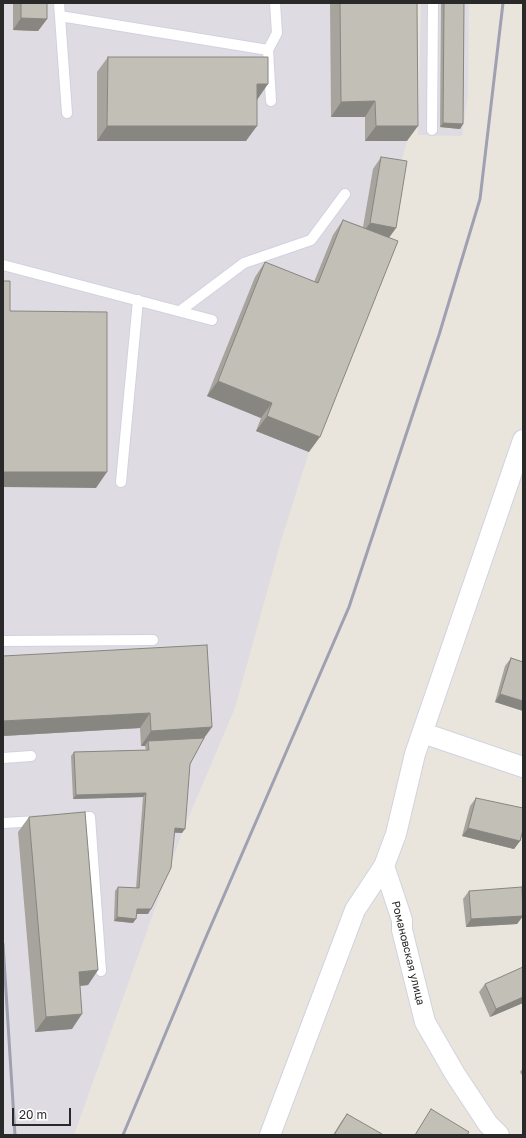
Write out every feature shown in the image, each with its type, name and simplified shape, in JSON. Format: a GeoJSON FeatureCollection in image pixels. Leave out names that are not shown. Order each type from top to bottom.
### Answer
{"type":"FeatureCollection","features":[{"type":"Feature","properties":{"kind":"street"},"geometry":{"type":"LineString","coordinates":[[270,1135],[355,910],[384,866],[396,834],[415,754],[422,732],[519,467],[523,440]]}},
{"type":"Feature","properties":{"kind":"street"},"geometry":{"type":"LineString","coordinates":[[422,732],[523,767]]}},
{"type":"Feature","properties":{"kind":"street","name":"Романовская улица"},"geometry":{"type":"LineString","coordinates":[[384,866],[402,920],[402,930],[425,1022],[455,1074],[488,1124],[499,1135]]}},
{"type":"Feature","properties":{"kind":"lane"},"geometry":{"type":"LineString","coordinates":[[59,3],[67,113]]}},
{"type":"Feature","properties":{"kind":"lane"},"geometry":{"type":"LineString","coordinates":[[271,101],[268,50],[276,33],[276,3]]}},
{"type":"Feature","properties":{"kind":"lane"},"geometry":{"type":"LineString","coordinates":[[432,130],[433,3]]}},
{"type":"Feature","properties":{"kind":"lane"},"geometry":{"type":"LineString","coordinates":[[60,16],[268,50]]}},
{"type":"Feature","properties":{"kind":"lane"},"geometry":{"type":"LineString","coordinates":[[180,311],[244,263],[311,240],[345,194]]}},
{"type":"Feature","properties":{"kind":"lane"},"geometry":{"type":"LineString","coordinates":[[3,265],[212,320]]}},
{"type":"Feature","properties":{"kind":"lane"},"geometry":{"type":"LineString","coordinates":[[121,482],[138,300]]}},
{"type":"Feature","properties":{"kind":"lane"},"geometry":{"type":"LineString","coordinates":[[3,641],[153,640]]}},
{"type":"Feature","properties":{"kind":"lane"},"geometry":{"type":"LineString","coordinates":[[3,758],[30,756]]}},
{"type":"Feature","properties":{"kind":"lane"},"geometry":{"type":"LineString","coordinates":[[66,819],[90,817],[101,971]]}},
{"type":"Feature","properties":{"kind":"lane"},"geometry":{"type":"LineString","coordinates":[[3,823],[50,820]]}},
{"type":"Feature","properties":{"kind":"shaded area"},"geometry":{"type":"Polygon","coordinates":[[[3,3],[406,3],[407,141],[398,173],[387,240],[387,257],[309,452],[281,541],[235,708],[182,833],[74,1135],[3,1135],[3,3]]]}},
{"type":"Feature","properties":{"kind":"shaded area"},"geometry":{"type":"Polygon","coordinates":[[[421,3],[469,3],[468,96],[462,136],[418,135],[421,3]]]}},
{"type":"Feature","properties":{"kind":"building"},"geometry":{"type":"Polygon","coordinates":[[[21,3],[47,3],[47,19],[21,18],[21,3]]]}},
{"type":"Feature","properties":{"kind":"building"},"geometry":{"type":"Polygon","coordinates":[[[340,3],[417,3],[418,126],[376,126],[375,101],[341,102],[340,3]]]}},
{"type":"Feature","properties":{"kind":"building"},"geometry":{"type":"Polygon","coordinates":[[[444,3],[464,3],[463,124],[443,123],[444,3]]]}},
{"type":"Feature","properties":{"kind":"building"},"geometry":{"type":"Polygon","coordinates":[[[108,57],[268,57],[268,84],[257,84],[257,126],[107,126],[108,57]]]}},
{"type":"Feature","properties":{"kind":"building"},"geometry":{"type":"Polygon","coordinates":[[[381,157],[407,161],[396,228],[370,223],[381,157]]]}},
{"type":"Feature","properties":{"kind":"building"},"geometry":{"type":"Polygon","coordinates":[[[343,220],[398,241],[320,437],[267,416],[272,403],[218,381],[265,262],[318,283],[343,220]]]}},
{"type":"Feature","properties":{"kind":"building"},"geometry":{"type":"Polygon","coordinates":[[[3,281],[10,281],[10,311],[107,312],[107,472],[3,472],[3,281]]]}},
{"type":"Feature","properties":{"kind":"building"},"geometry":{"type":"Polygon","coordinates":[[[207,645],[212,727],[151,731],[150,713],[3,721],[3,656],[207,645]]]}},
{"type":"Feature","properties":{"kind":"building"},"geometry":{"type":"Polygon","coordinates":[[[511,658],[523,662],[523,701],[500,694],[511,658]]]}},
{"type":"Feature","properties":{"kind":"building"},"geometry":{"type":"Polygon","coordinates":[[[204,738],[190,764],[185,829],[175,828],[171,868],[151,909],[137,909],[136,919],[117,917],[118,887],[139,888],[146,793],[76,795],[74,752],[149,750],[148,741],[204,738]]]}},
{"type":"Feature","properties":{"kind":"building"},"geometry":{"type":"Polygon","coordinates":[[[476,798],[523,808],[523,830],[520,841],[468,828],[476,798]]]}},
{"type":"Feature","properties":{"kind":"building"},"geometry":{"type":"Polygon","coordinates":[[[85,812],[98,970],[79,972],[82,1014],[46,1017],[29,817],[85,812]]]}},
{"type":"Feature","properties":{"kind":"building"},"geometry":{"type":"Polygon","coordinates":[[[522,887],[523,916],[471,919],[469,891],[522,887]]]}},
{"type":"Feature","properties":{"kind":"building"},"geometry":{"type":"Polygon","coordinates":[[[523,967],[523,997],[496,1009],[485,984],[523,967]]]}},
{"type":"Feature","properties":{"kind":"building"},"geometry":{"type":"Polygon","coordinates":[[[431,1109],[469,1132],[467,1135],[415,1135],[431,1109]]]}},
{"type":"Feature","properties":{"kind":"building"},"geometry":{"type":"Polygon","coordinates":[[[347,1114],[382,1134],[382,1135],[334,1135],[347,1114]]]}},
{"type":"Feature","properties":{"kind":"railway"},"geometry":{"type":"LineString","coordinates":[[123,1135],[203,944],[349,607],[439,335],[480,199],[503,3]]}},
{"type":"Feature","properties":{"kind":"railway"},"geometry":{"type":"LineString","coordinates":[[3,944],[15,1135]]}}]}
